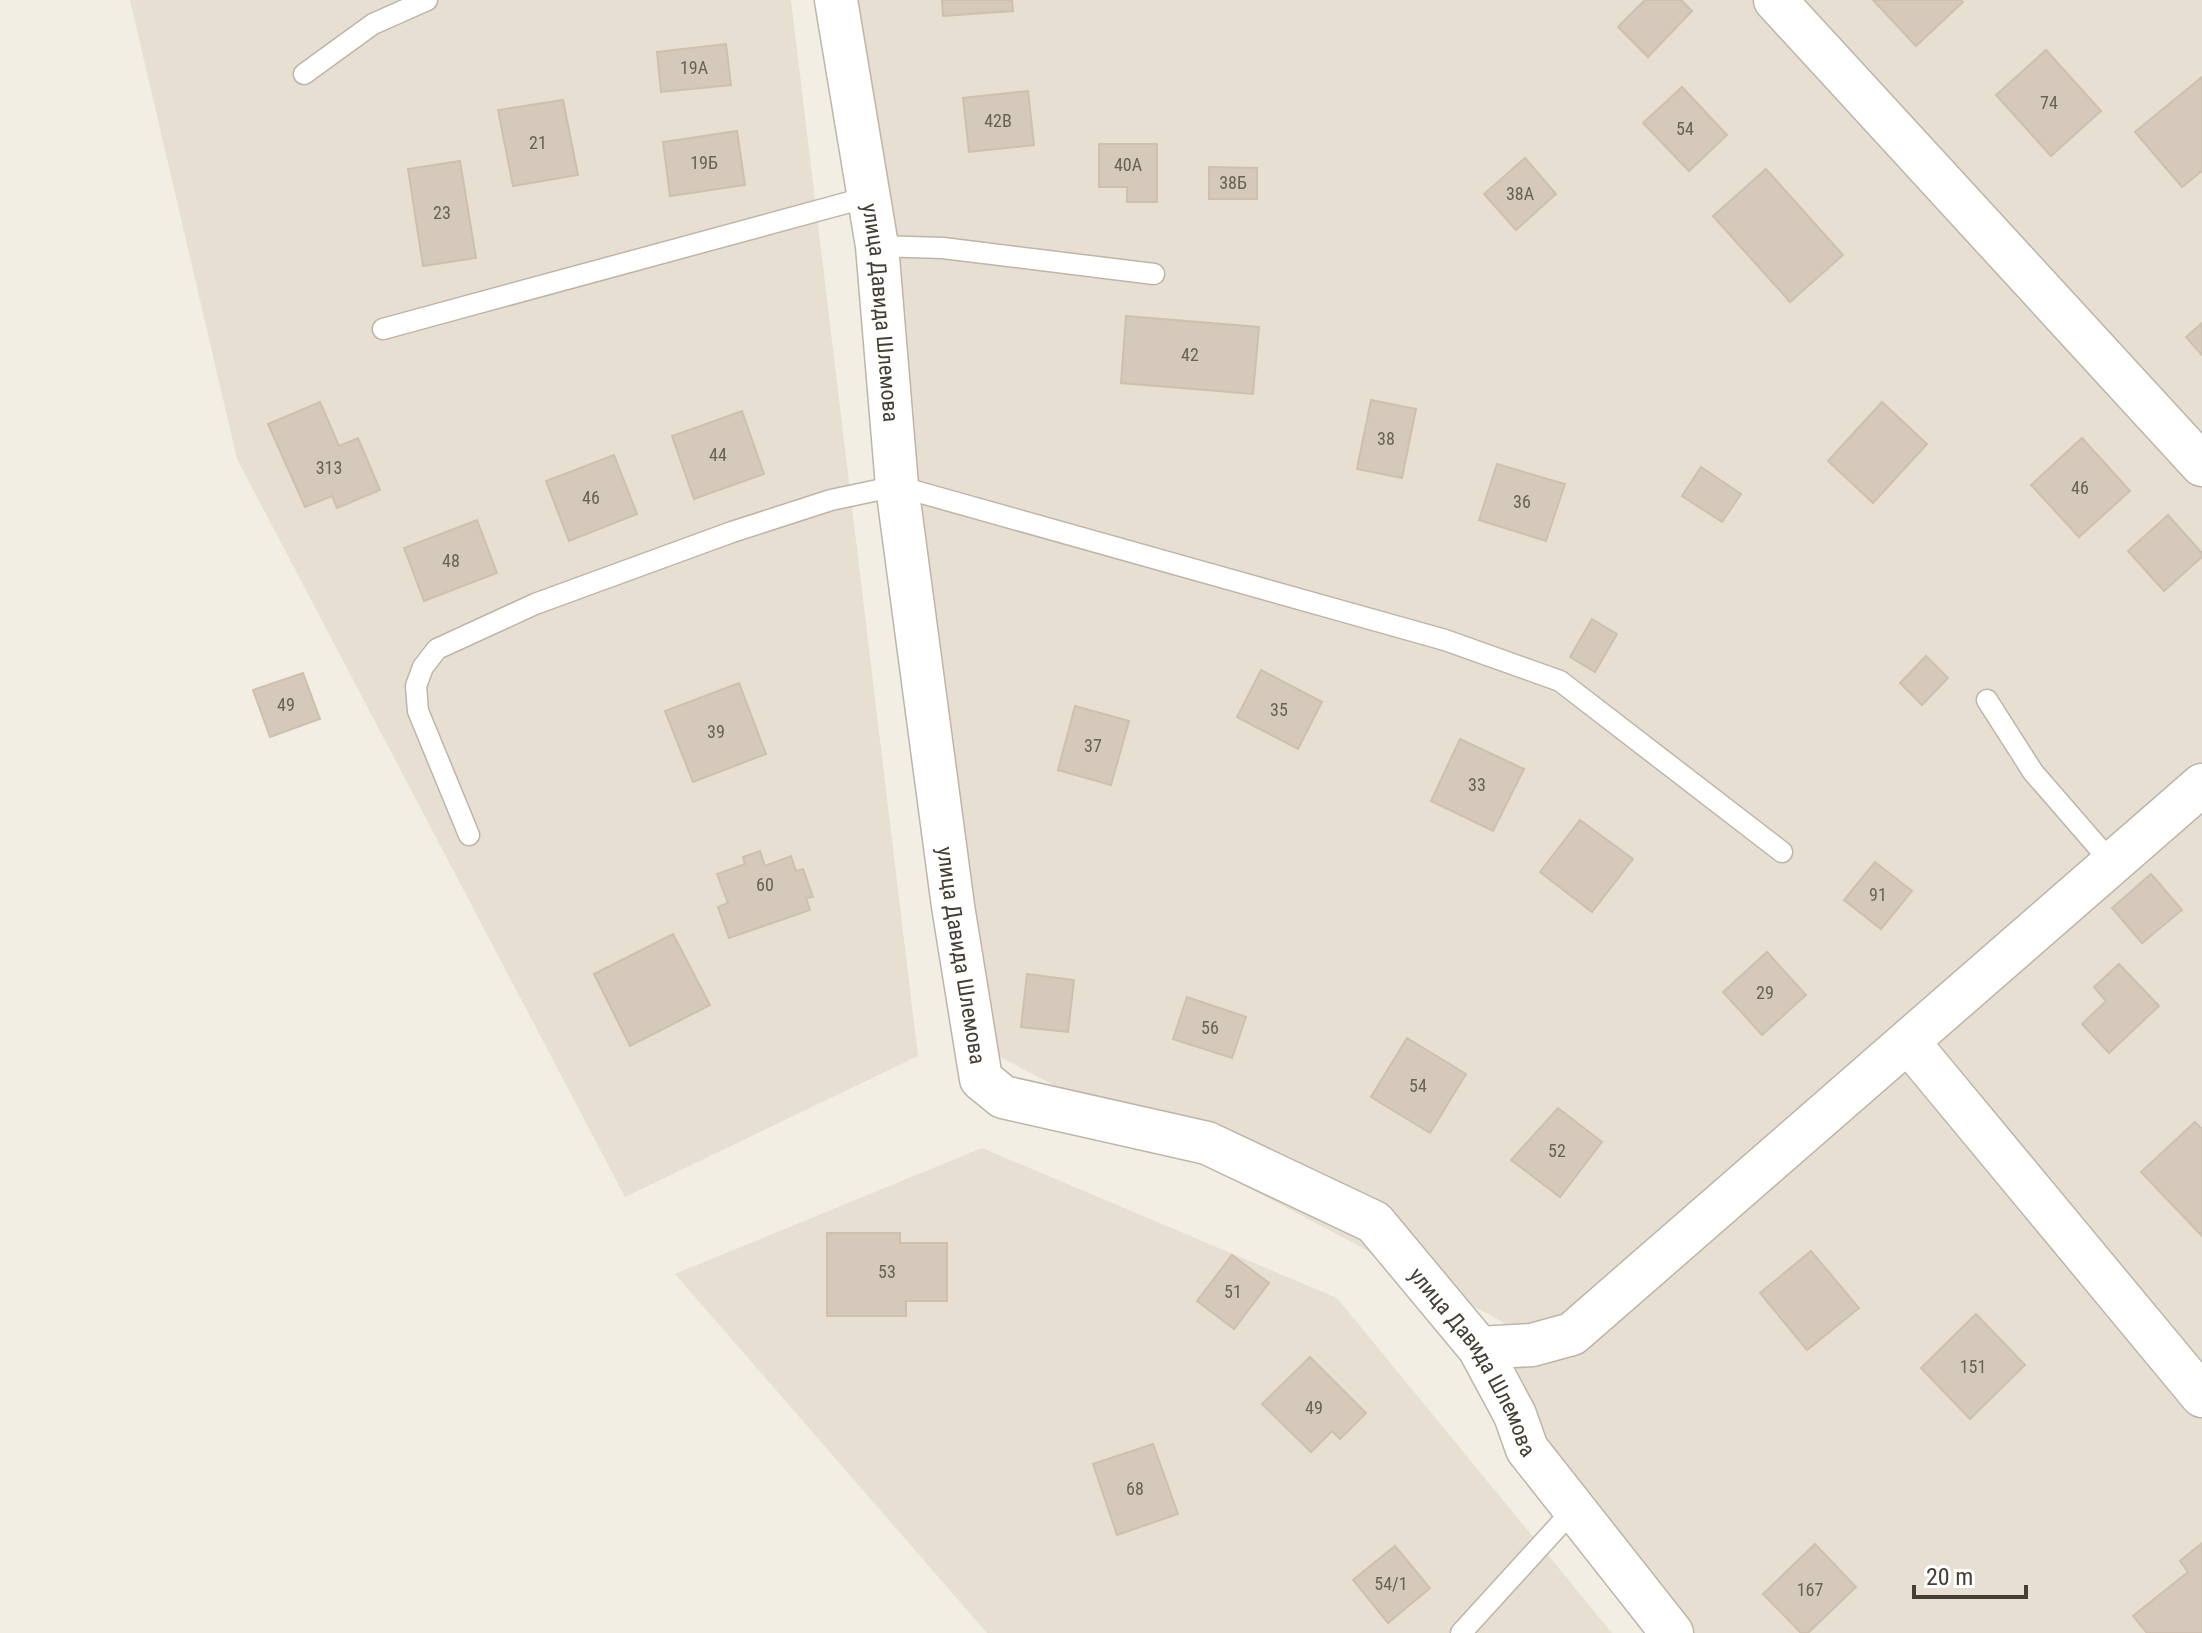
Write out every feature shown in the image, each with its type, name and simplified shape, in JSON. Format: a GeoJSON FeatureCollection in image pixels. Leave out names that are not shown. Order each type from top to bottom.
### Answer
{"type":"FeatureCollection","features":[{"type":"Feature","properties":{"kind":"street","name":"улица Давида Шлемова"},"geometry":{"type":"LineString","coordinates":[[836,0],[877,246],[897,486],[953,906],[981,1079],[1003,1097],[1207,1143],[1374,1222],[1479,1348],[1515,1415],[1527,1449],[1672,1633]]}},
{"type":"Feature","properties":{"kind":"street"},"geometry":{"type":"LineString","coordinates":[[1775,0],[2202,465]]}},
{"type":"Feature","properties":{"kind":"street"},"geometry":{"type":"LineString","coordinates":[[1479,1348],[1532,1345],[1572,1334],[2202,785]]}},
{"type":"Feature","properties":{"kind":"street"},"geometry":{"type":"LineString","coordinates":[[1909,1043],[2202,1396]]}},
{"type":"Feature","properties":{"kind":"lane"},"geometry":{"type":"LineString","coordinates":[[304,74],[373,24],[427,0]]}},
{"type":"Feature","properties":{"kind":"lane"},"geometry":{"type":"LineString","coordinates":[[383,329],[868,197]]}},
{"type":"Feature","properties":{"kind":"lane"},"geometry":{"type":"LineString","coordinates":[[877,246],[943,248],[1154,274]]}},
{"type":"Feature","properties":{"kind":"lane"},"geometry":{"type":"LineString","coordinates":[[469,835],[418,711],[416,686],[423,667],[437,649],[535,604],[732,532],[831,500],[897,486],[1445,640],[1560,681],[1782,852]]}},
{"type":"Feature","properties":{"kind":"lane"},"geometry":{"type":"LineString","coordinates":[[1987,700],[2033,772],[2111,862]]}},
{"type":"Feature","properties":{"kind":"lane"},"geometry":{"type":"LineString","coordinates":[[1461,1633],[1574,1509]]}},
{"type":"Feature","properties":{"kind":"shaded area"},"geometry":{"type":"Polygon","coordinates":[[[130,0],[791,0],[918,1056],[625,1197],[237,459],[130,0]]]}},
{"type":"Feature","properties":{"kind":"shaded area"},"geometry":{"type":"Polygon","coordinates":[[[855,0],[2202,0],[2202,1633],[1685,1633],[1537,1444],[1503,1322],[993,1053],[855,0]]]}},
{"type":"Feature","properties":{"kind":"shaded area"},"geometry":{"type":"Polygon","coordinates":[[[982,1148],[1337,1298],[1612,1633],[987,1633],[675,1274],[982,1148]]]}},
{"type":"Feature","properties":{"kind":"building"},"geometry":{"type":"Polygon","coordinates":[[[942,0],[1012,0],[1013,11],[943,16],[942,0]]]}},
{"type":"Feature","properties":{"kind":"building"},"geometry":{"type":"Polygon","coordinates":[[[1645,0],[1681,0],[1692,11],[1648,57],[1618,27],[1645,0]]]}},
{"type":"Feature","properties":{"kind":"building"},"geometry":{"type":"Polygon","coordinates":[[[1873,0],[1961,0],[1963,2],[1916,46],[1873,0]]]}},
{"type":"Feature","properties":{"kind":"building"},"geometry":{"type":"Polygon","coordinates":[[[726,44],[731,85],[661,92],[657,52],[726,44]]]}},
{"type":"Feature","properties":{"kind":"building"},"geometry":{"type":"Polygon","coordinates":[[[2046,50],[2101,111],[2051,156],[1996,95],[2046,50]]]}},
{"type":"Feature","properties":{"kind":"building"},"geometry":{"type":"Polygon","coordinates":[[[2202,77],[2202,171],[2182,187],[2135,132],[2202,77]]]}},
{"type":"Feature","properties":{"kind":"building"},"geometry":{"type":"Polygon","coordinates":[[[1682,87],[1727,135],[1689,171],[1643,123],[1682,87]]]}},
{"type":"Feature","properties":{"kind":"building"},"geometry":{"type":"Polygon","coordinates":[[[1028,91],[1034,145],[969,152],[963,98],[1028,91]]]}},
{"type":"Feature","properties":{"kind":"building"},"geometry":{"type":"Polygon","coordinates":[[[563,100],[578,175],[513,186],[498,110],[563,100]]]}},
{"type":"Feature","properties":{"kind":"building"},"geometry":{"type":"Polygon","coordinates":[[[737,131],[745,185],[670,196],[663,142],[737,131]]]}},
{"type":"Feature","properties":{"kind":"building"},"geometry":{"type":"Polygon","coordinates":[[[1099,144],[1157,144],[1157,202],[1127,202],[1127,187],[1099,187],[1099,144]]]}},
{"type":"Feature","properties":{"kind":"building"},"geometry":{"type":"Polygon","coordinates":[[[1525,158],[1556,194],[1516,230],[1484,194],[1525,158]]]}},
{"type":"Feature","properties":{"kind":"building"},"geometry":{"type":"Polygon","coordinates":[[[460,161],[476,258],[423,266],[408,169],[460,161]]]}},
{"type":"Feature","properties":{"kind":"building"},"geometry":{"type":"Polygon","coordinates":[[[1209,167],[1257,168],[1257,199],[1209,199],[1209,167]]]}},
{"type":"Feature","properties":{"kind":"building"},"geometry":{"type":"Polygon","coordinates":[[[1766,169],[1843,255],[1790,302],[1713,216],[1766,169]]]}},
{"type":"Feature","properties":{"kind":"building"},"geometry":{"type":"Polygon","coordinates":[[[1126,316],[1259,327],[1253,394],[1121,383],[1126,316]]]}},
{"type":"Feature","properties":{"kind":"building"},"geometry":{"type":"Polygon","coordinates":[[[2202,323],[2202,355],[2186,337],[2202,323]]]}},
{"type":"Feature","properties":{"kind":"building"},"geometry":{"type":"Polygon","coordinates":[[[1371,400],[1416,409],[1402,478],[1357,469],[1371,400]]]}},
{"type":"Feature","properties":{"kind":"building"},"geometry":{"type":"Polygon","coordinates":[[[320,402],[339,446],[358,438],[380,490],[337,508],[332,496],[305,507],[268,424],[320,402]]]}},
{"type":"Feature","properties":{"kind":"building"},"geometry":{"type":"Polygon","coordinates":[[[1882,402],[1927,444],[1873,503],[1828,461],[1882,402]]]}},
{"type":"Feature","properties":{"kind":"building"},"geometry":{"type":"Polygon","coordinates":[[[742,411],[764,474],[694,499],[672,436],[742,411]]]}},
{"type":"Feature","properties":{"kind":"building"},"geometry":{"type":"Polygon","coordinates":[[[2082,438],[2130,491],[2079,537],[2031,485],[2082,438]]]}},
{"type":"Feature","properties":{"kind":"building"},"geometry":{"type":"Polygon","coordinates":[[[614,455],[637,514],[569,541],[546,481],[614,455]]]}},
{"type":"Feature","properties":{"kind":"building"},"geometry":{"type":"Polygon","coordinates":[[[1497,464],[1565,484],[1546,541],[1479,520],[1497,464]]]}},
{"type":"Feature","properties":{"kind":"building"},"geometry":{"type":"Polygon","coordinates":[[[1701,467],[1741,494],[1722,522],[1682,496],[1701,467]]]}},
{"type":"Feature","properties":{"kind":"building"},"geometry":{"type":"Polygon","coordinates":[[[2168,515],[2202,553],[2202,557],[2164,591],[2128,551],[2168,515]]]}},
{"type":"Feature","properties":{"kind":"building"},"geometry":{"type":"Polygon","coordinates":[[[477,520],[497,573],[424,601],[404,548],[477,520]]]}},
{"type":"Feature","properties":{"kind":"building"},"geometry":{"type":"Polygon","coordinates":[[[1592,619],[1617,634],[1595,672],[1570,657],[1592,619]]]}},
{"type":"Feature","properties":{"kind":"building"},"geometry":{"type":"Polygon","coordinates":[[[1926,656],[1948,678],[1922,705],[1900,683],[1926,656]]]}},
{"type":"Feature","properties":{"kind":"building"},"geometry":{"type":"Polygon","coordinates":[[[1261,670],[1322,702],[1298,749],[1237,717],[1261,670]]]}},
{"type":"Feature","properties":{"kind":"building"},"geometry":{"type":"Polygon","coordinates":[[[303,673],[320,719],[270,737],[253,690],[303,673]]]}},
{"type":"Feature","properties":{"kind":"building"},"geometry":{"type":"Polygon","coordinates":[[[739,683],[766,754],[693,782],[665,711],[739,683]]]}},
{"type":"Feature","properties":{"kind":"building"},"geometry":{"type":"Polygon","coordinates":[[[1075,706],[1129,721],[1111,785],[1058,770],[1075,706]]]}},
{"type":"Feature","properties":{"kind":"building"},"geometry":{"type":"Polygon","coordinates":[[[1460,739],[1524,769],[1493,831],[1431,801],[1460,739]]]}},
{"type":"Feature","properties":{"kind":"building"},"geometry":{"type":"Polygon","coordinates":[[[1580,820],[1633,859],[1592,912],[1540,872],[1580,820]]]}},
{"type":"Feature","properties":{"kind":"building"},"geometry":{"type":"Polygon","coordinates":[[[760,851],[765,866],[791,856],[796,871],[803,869],[813,897],[806,898],[810,910],[729,938],[718,907],[728,903],[717,874],[745,864],[743,857],[760,851]]]}},
{"type":"Feature","properties":{"kind":"building"},"geometry":{"type":"Polygon","coordinates":[[[1875,862],[1912,891],[1881,929],[1844,900],[1875,862]]]}},
{"type":"Feature","properties":{"kind":"building"},"geometry":{"type":"Polygon","coordinates":[[[2151,874],[2182,910],[2142,943],[2112,908],[2151,874]]]}},
{"type":"Feature","properties":{"kind":"building"},"geometry":{"type":"Polygon","coordinates":[[[673,934],[710,1005],[630,1046],[594,974],[673,934]]]}},
{"type":"Feature","properties":{"kind":"building"},"geometry":{"type":"Polygon","coordinates":[[[1767,952],[1806,995],[1762,1035],[1723,992],[1767,952]]]}},
{"type":"Feature","properties":{"kind":"building"},"geometry":{"type":"Polygon","coordinates":[[[2119,964],[2159,1006],[2109,1053],[2082,1024],[2106,1001],[2094,987],[2119,964]]]}},
{"type":"Feature","properties":{"kind":"building"},"geometry":{"type":"Polygon","coordinates":[[[1027,974],[1074,980],[1068,1032],[1021,1027],[1027,974]]]}},
{"type":"Feature","properties":{"kind":"building"},"geometry":{"type":"Polygon","coordinates":[[[1187,997],[1246,1017],[1232,1058],[1173,1039],[1187,997]]]}},
{"type":"Feature","properties":{"kind":"building"},"geometry":{"type":"Polygon","coordinates":[[[1407,1038],[1466,1074],[1430,1133],[1371,1097],[1407,1038]]]}},
{"type":"Feature","properties":{"kind":"building"},"geometry":{"type":"Polygon","coordinates":[[[1558,1108],[1602,1142],[1560,1197],[1511,1160],[1558,1108]]]}},
{"type":"Feature","properties":{"kind":"building"},"geometry":{"type":"Polygon","coordinates":[[[2195,1122],[2202,1129],[2202,1236],[2141,1172],[2195,1122]]]}},
{"type":"Feature","properties":{"kind":"building"},"geometry":{"type":"Polygon","coordinates":[[[827,1233],[900,1233],[900,1243],[947,1243],[947,1301],[906,1301],[906,1316],[827,1316],[827,1233]]]}},
{"type":"Feature","properties":{"kind":"building"},"geometry":{"type":"Polygon","coordinates":[[[1811,1251],[1859,1308],[1807,1350],[1760,1293],[1811,1251]]]}},
{"type":"Feature","properties":{"kind":"building"},"geometry":{"type":"Polygon","coordinates":[[[1232,1255],[1269,1283],[1234,1329],[1197,1301],[1232,1255]]]}},
{"type":"Feature","properties":{"kind":"building"},"geometry":{"type":"Polygon","coordinates":[[[1976,1314],[2025,1365],[1970,1419],[1921,1368],[1976,1314]]]}},
{"type":"Feature","properties":{"kind":"building"},"geometry":{"type":"Polygon","coordinates":[[[1310,1357],[1366,1413],[1340,1439],[1332,1431],[1311,1452],[1262,1404],[1310,1357]]]}},
{"type":"Feature","properties":{"kind":"building"},"geometry":{"type":"Polygon","coordinates":[[[1153,1444],[1178,1514],[1117,1535],[1093,1464],[1153,1444]]]}},
{"type":"Feature","properties":{"kind":"building"},"geometry":{"type":"Polygon","coordinates":[[[2202,1543],[2202,1633],[2147,1633],[2133,1616],[2188,1572],[2180,1561],[2202,1543]]]}},
{"type":"Feature","properties":{"kind":"building"},"geometry":{"type":"Polygon","coordinates":[[[1815,1544],[1856,1587],[1808,1633],[1801,1633],[1763,1594],[1815,1544]]]}},
{"type":"Feature","properties":{"kind":"building"},"geometry":{"type":"Polygon","coordinates":[[[1395,1546],[1430,1588],[1388,1623],[1353,1580],[1395,1546]]]}}]}
